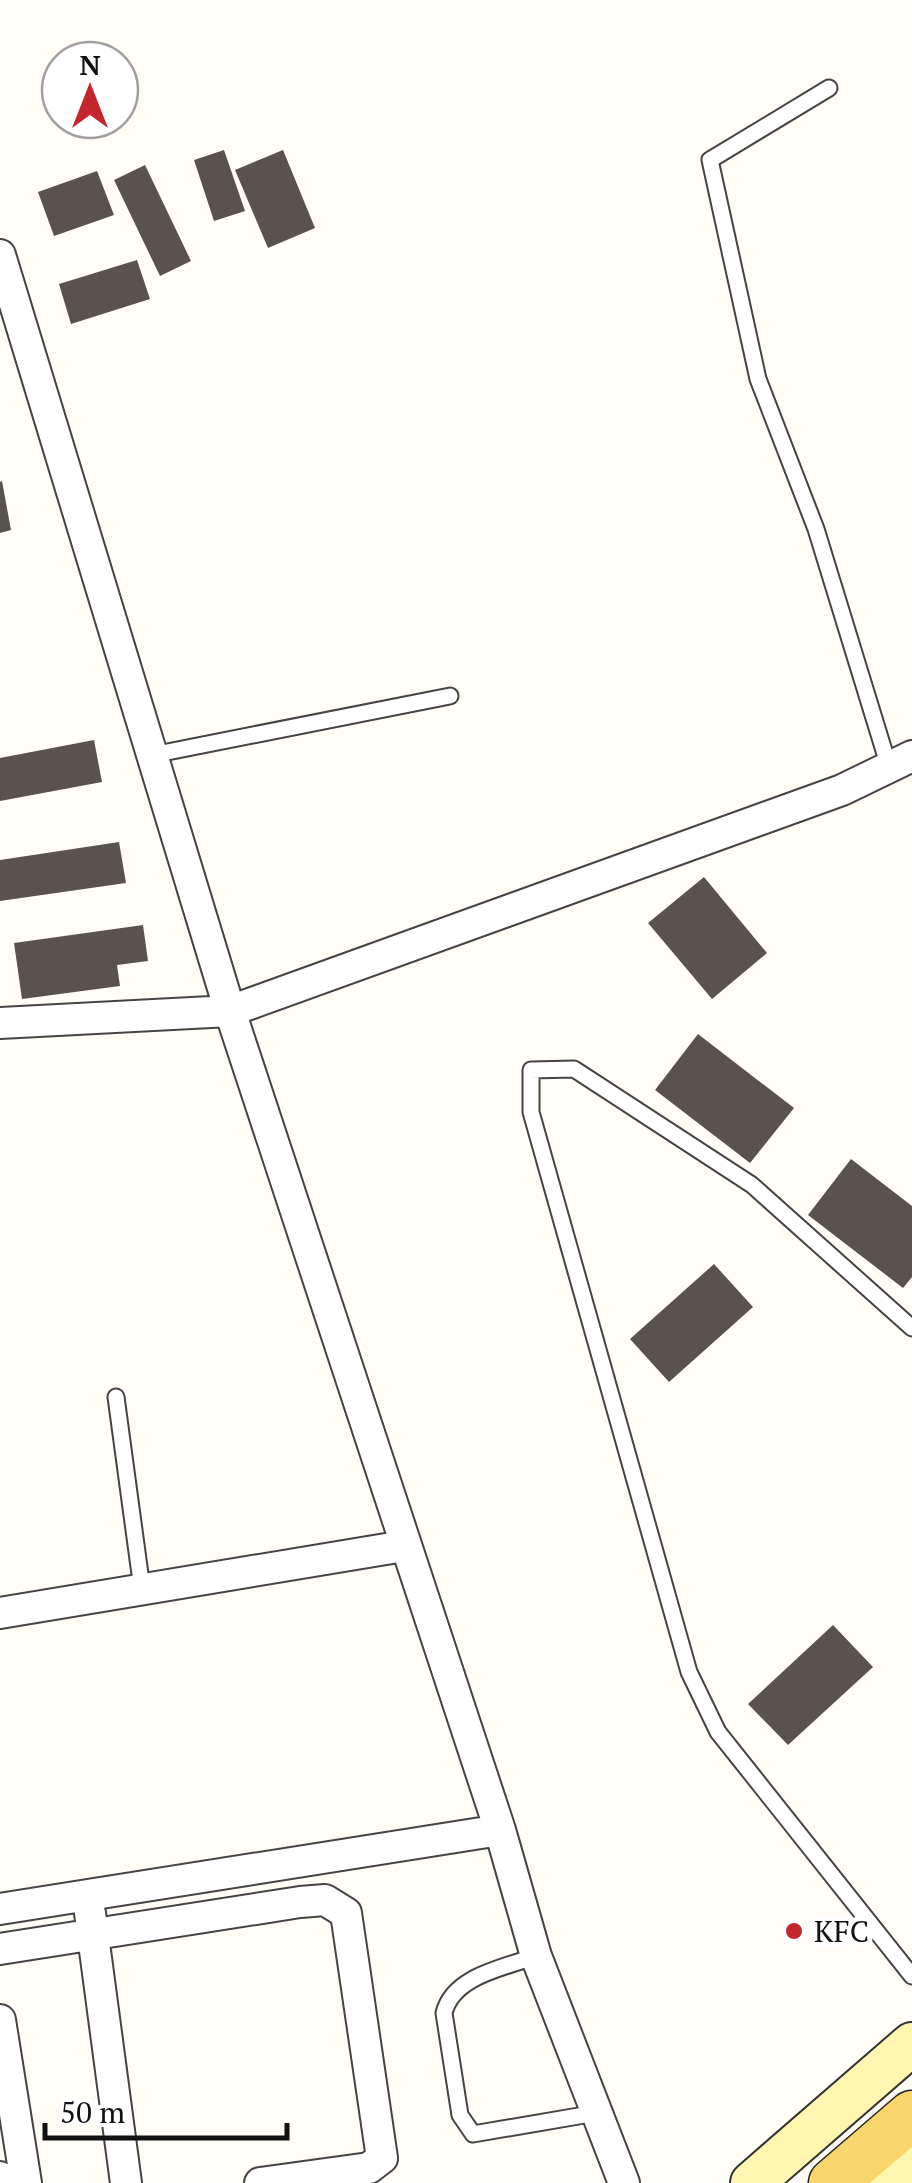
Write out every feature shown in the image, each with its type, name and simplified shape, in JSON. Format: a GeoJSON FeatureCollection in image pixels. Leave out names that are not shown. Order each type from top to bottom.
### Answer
{"type":"FeatureCollection","features":[{"type":"Feature","properties":{"kind":"main road"},"geometry":{"type":"LineString","coordinates":[[834,2183],[912,2115]]}},
{"type":"Feature","properties":{"kind":"street"},"geometry":{"type":"LineString","coordinates":[[0,255],[230,1011],[500,1830],[536,1956],[624,2183]]}},
{"type":"Feature","properties":{"kind":"street"},"geometry":{"type":"LineString","coordinates":[[0,1023],[230,1011],[842,790],[901,762]]}},
{"type":"Feature","properties":{"kind":"street"},"geometry":{"type":"LineString","coordinates":[[0,1613],[404,1546]]}},
{"type":"Feature","properties":{"kind":"street"},"geometry":{"type":"LineString","coordinates":[[0,1910],[500,1830]]}},
{"type":"Feature","properties":{"kind":"street"},"geometry":{"type":"LineString","coordinates":[[329,1857],[336,1904]]}},
{"type":"Feature","properties":{"kind":"street"},"geometry":{"type":"LineString","coordinates":[[88,1895],[126,2183]]}},
{"type":"Feature","properties":{"kind":"street"},"geometry":{"type":"LineString","coordinates":[[0,1950],[300,1902],[336,1904],[346,1913],[350,1927],[382,2158],[369,2168],[260,2183]]}},
{"type":"Feature","properties":{"kind":"street"},"geometry":{"type":"LineString","coordinates":[[0,2020],[26,2183]]}},
{"type":"Feature","properties":{"kind":"street"},"geometry":{"type":"LineString","coordinates":[[752,2183],[912,2044]]}},
{"type":"Feature","properties":{"kind":"street"},"geometry":{"type":"LineString","coordinates":[[889,2183],[912,2163]]}},
{"type":"Feature","properties":{"kind":"lane"},"geometry":{"type":"LineString","coordinates":[[829,88],[710,160],[758,379],[901,762]]}},
{"type":"Feature","properties":{"kind":"lane"},"geometry":{"type":"LineString","coordinates":[[152,755],[450,696]]}},
{"type":"Feature","properties":{"kind":"lane"},"geometry":{"type":"LineString","coordinates":[[912,1328],[752,1185],[574,1069],[530,1070],[530,1112],[689,1672],[718,1732],[912,1976]]}},
{"type":"Feature","properties":{"kind":"lane"},"geometry":{"type":"LineString","coordinates":[[116,1398],[142,1589]]}},
{"type":"Feature","properties":{"kind":"lane"},"geometry":{"type":"LineString","coordinates":[[536,1956],[457,1986],[448,1997],[444,2013],[460,2115],[473,2134],[596,2113]]}},
{"type":"Feature","properties":{"kind":"building"},"geometry":{"type":"Polygon","coordinates":[[[224,150],[245,211],[214,221],[194,160],[224,150]]]}},
{"type":"Feature","properties":{"kind":"building"},"geometry":{"type":"Polygon","coordinates":[[[283,150],[315,228],[268,248],[235,170],[283,150]]]}},
{"type":"Feature","properties":{"kind":"building"},"geometry":{"type":"Polygon","coordinates":[[[145,165],[191,261],[160,276],[114,180],[145,165]]]}},
{"type":"Feature","properties":{"kind":"building"},"geometry":{"type":"Polygon","coordinates":[[[97,171],[114,215],[54,236],[38,192],[97,171]]]}},
{"type":"Feature","properties":{"kind":"building"},"geometry":{"type":"Polygon","coordinates":[[[137,260],[150,299],[71,324],[59,284],[137,260]]]}},
{"type":"Feature","properties":{"kind":"building"},"geometry":{"type":"Polygon","coordinates":[[[0,482],[11,530],[0,533],[0,482]]]}},
{"type":"Feature","properties":{"kind":"building"},"geometry":{"type":"Polygon","coordinates":[[[94,740],[102,782],[0,801],[0,758],[94,740]]]}},
{"type":"Feature","properties":{"kind":"building"},"geometry":{"type":"Polygon","coordinates":[[[119,842],[126,883],[0,901],[0,860],[119,842]]]}},
{"type":"Feature","properties":{"kind":"building"},"geometry":{"type":"Polygon","coordinates":[[[704,877],[767,953],[712,999],[648,923],[704,877]]]}},
{"type":"Feature","properties":{"kind":"building"},"geometry":{"type":"Polygon","coordinates":[[[143,925],[148,961],[117,965],[120,986],[22,999],[14,943],[143,925]]]}},
{"type":"Feature","properties":{"kind":"building"},"geometry":{"type":"Polygon","coordinates":[[[698,1034],[794,1108],[750,1163],[655,1090],[698,1034]]]}},
{"type":"Feature","properties":{"kind":"building"},"geometry":{"type":"Polygon","coordinates":[[[851,1159],[912,1206],[912,1277],[903,1288],[808,1215],[851,1159]]]}},
{"type":"Feature","properties":{"kind":"building"},"geometry":{"type":"Polygon","coordinates":[[[714,1264],[753,1307],[669,1382],[630,1339],[714,1264]]]}},
{"type":"Feature","properties":{"kind":"building"},"geometry":{"type":"Polygon","coordinates":[[[833,1625],[873,1667],[788,1745],[748,1704],[833,1625]]]}},
{"type":"Feature","properties":{"kind":"place","name":"KFC"},"geometry":{"type":"Point","coordinates":[794,1931]}}]}
